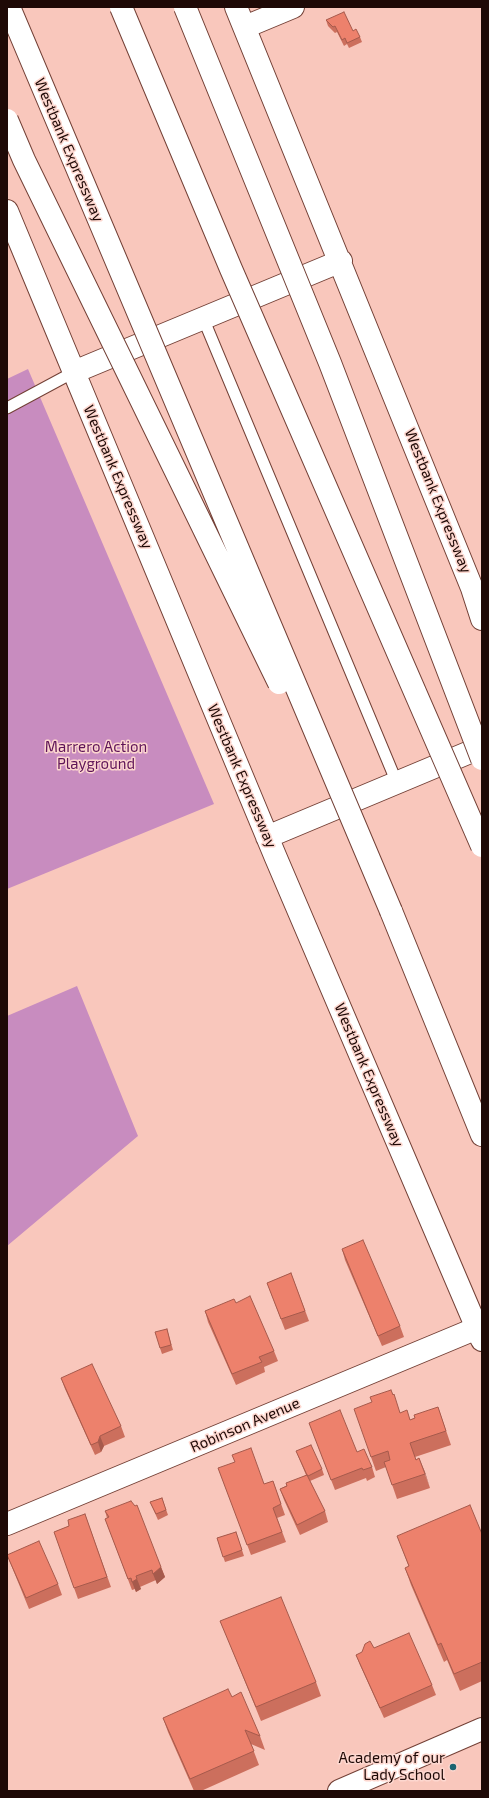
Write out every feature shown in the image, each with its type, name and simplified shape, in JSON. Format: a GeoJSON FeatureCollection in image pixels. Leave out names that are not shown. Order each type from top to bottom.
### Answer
{"type":"FeatureCollection","features":[{"type":"Feature","properties":{"kind":"main road","name":"Westbank Expressway"},"geometry":{"type":"LineString","coordinates":[[9,7],[391,911],[482,1135]]}},
{"type":"Feature","properties":{"kind":"main road"},"geometry":{"type":"LineString","coordinates":[[121,7],[231,269],[482,846]]}},
{"type":"Feature","properties":{"kind":"main road"},"geometry":{"type":"LineString","coordinates":[[185,7],[330,363],[482,759]]}},
{"type":"Feature","properties":{"kind":"main road","name":"Westbank Expressway"},"geometry":{"type":"LineString","coordinates":[[236,7],[340,261],[482,616]]}},
{"type":"Feature","properties":{"kind":"main road"},"geometry":{"type":"LineString","coordinates":[[245,27],[293,7]]}},
{"type":"Feature","properties":{"kind":"main road"},"geometry":{"type":"LineString","coordinates":[[7,120],[24,160],[391,911]]}},
{"type":"Feature","properties":{"kind":"main road","name":"Westbank Expressway"},"geometry":{"type":"LineString","coordinates":[[7,210],[268,837],[480,1331]]}},
{"type":"Feature","properties":{"kind":"main road"},"geometry":{"type":"LineString","coordinates":[[74,372],[340,261]]}},
{"type":"Feature","properties":{"kind":"main road"},"geometry":{"type":"LineString","coordinates":[[268,837],[482,747]]}},
{"type":"Feature","properties":{"kind":"main road","name":"Robinson Avenue"},"geometry":{"type":"LineString","coordinates":[[7,1524],[480,1331]]}},
{"type":"Feature","properties":{"kind":"main road"},"geometry":{"type":"LineString","coordinates":[[339,1791],[482,1729]]}},
{"type":"Feature","properties":{"kind":"lane"},"geometry":{"type":"LineString","coordinates":[[203,318],[397,783]]}},
{"type":"Feature","properties":{"kind":"lane"},"geometry":{"type":"LineString","coordinates":[[7,408],[74,372]]}},
{"type":"Feature","properties":{"kind":"green space","name":"Marrero Action Playground"},"geometry":{"type":"Polygon","coordinates":[[[28,369],[214,804],[7,889],[7,379],[28,369]]]}},
{"type":"Feature","properties":{"kind":"green space"},"geometry":{"type":"Polygon","coordinates":[[[77,986],[138,1136],[7,1246],[7,1016],[77,986]]]}},
{"type":"Feature","properties":{"kind":"building"},"geometry":{"type":"Polygon","coordinates":[[[344,12],[353,31],[356,29],[360,37],[347,43],[345,38],[342,40],[335,26],[333,27],[326,20],[344,12]]]}},
{"type":"Feature","properties":{"kind":"building"},"geometry":{"type":"Polygon","coordinates":[[[363,1240],[400,1326],[378,1336],[342,1249],[363,1240]]]}},
{"type":"Feature","properties":{"kind":"building"},"geometry":{"type":"Polygon","coordinates":[[[291,1273],[305,1311],[281,1319],[267,1283],[291,1273]]]}},
{"type":"Feature","properties":{"kind":"building"},"geometry":{"type":"Polygon","coordinates":[[[250,1296],[274,1351],[259,1357],[262,1362],[232,1374],[205,1311],[234,1299],[236,1303],[250,1296]]]}},
{"type":"Feature","properties":{"kind":"building"},"geometry":{"type":"Polygon","coordinates":[[[167,1329],[171,1345],[160,1348],[155,1332],[167,1329]]]}},
{"type":"Feature","properties":{"kind":"building"},"geometry":{"type":"Polygon","coordinates":[[[92,1364],[121,1426],[100,1436],[98,1442],[91,1445],[61,1378],[92,1364]]]}},
{"type":"Feature","properties":{"kind":"building"},"geometry":{"type":"Polygon","coordinates":[[[391,1390],[393,1395],[394,1394],[400,1413],[407,1410],[410,1420],[415,1418],[414,1415],[438,1407],[446,1431],[410,1443],[416,1460],[419,1458],[425,1474],[392,1485],[384,1462],[390,1460],[388,1451],[371,1457],[354,1409],[372,1402],[370,1397],[391,1390]]]}},
{"type":"Feature","properties":{"kind":"building"},"geometry":{"type":"Polygon","coordinates":[[[340,1410],[357,1452],[364,1449],[372,1467],[363,1470],[362,1468],[331,1480],[309,1423],[340,1410]]]}},
{"type":"Feature","properties":{"kind":"building"},"geometry":{"type":"Polygon","coordinates":[[[311,1445],[322,1469],[308,1476],[296,1451],[311,1445]]]}},
{"type":"Feature","properties":{"kind":"building"},"geometry":{"type":"Polygon","coordinates":[[[251,1448],[264,1484],[273,1481],[281,1504],[273,1508],[282,1532],[247,1545],[218,1468],[235,1462],[232,1455],[251,1448]]]}},
{"type":"Feature","properties":{"kind":"building"},"geometry":{"type":"Polygon","coordinates":[[[307,1475],[325,1511],[297,1525],[280,1489],[287,1486],[286,1483],[307,1475]]]}},
{"type":"Feature","properties":{"kind":"building"},"geometry":{"type":"Polygon","coordinates":[[[162,1498],[166,1510],[156,1514],[150,1502],[162,1498]]]}},
{"type":"Feature","properties":{"kind":"building"},"geometry":{"type":"Polygon","coordinates":[[[131,1501],[135,1506],[137,1505],[161,1567],[153,1574],[152,1570],[136,1576],[137,1579],[132,1582],[131,1578],[128,1579],[105,1519],[109,1517],[105,1511],[131,1501]]]}},
{"type":"Feature","properties":{"kind":"building"},"geometry":{"type":"Polygon","coordinates":[[[470,1505],[482,1534],[482,1662],[454,1674],[441,1643],[438,1645],[405,1568],[409,1566],[397,1536],[470,1505]]]}},
{"type":"Feature","properties":{"kind":"building"},"geometry":{"type":"Polygon","coordinates":[[[85,1514],[107,1577],[74,1588],[54,1532],[69,1526],[68,1520],[85,1514]]]}},
{"type":"Feature","properties":{"kind":"building"},"geometry":{"type":"Polygon","coordinates":[[[236,1532],[242,1550],[223,1557],[217,1538],[236,1532]]]}},
{"type":"Feature","properties":{"kind":"building"},"geometry":{"type":"Polygon","coordinates":[[[39,1541],[58,1584],[26,1598],[7,1555],[39,1541]]]}},
{"type":"Feature","properties":{"kind":"building"},"geometry":{"type":"Polygon","coordinates":[[[281,1597],[316,1682],[256,1707],[220,1621],[281,1597]]]}},
{"type":"Feature","properties":{"kind":"building"},"geometry":{"type":"Polygon","coordinates":[[[409,1633],[432,1685],[380,1708],[356,1655],[362,1652],[365,1644],[370,1641],[374,1648],[409,1633]]]}},
{"type":"Feature","properties":{"kind":"building"},"geometry":{"type":"Polygon","coordinates":[[[228,1689],[232,1697],[241,1692],[260,1736],[245,1730],[254,1751],[190,1779],[163,1718],[228,1689]]]}},
{"type":"Feature","properties":{"kind":"place","name":"Academy of our Lady School"},"geometry":{"type":"Point","coordinates":[453,1767]}}]}
